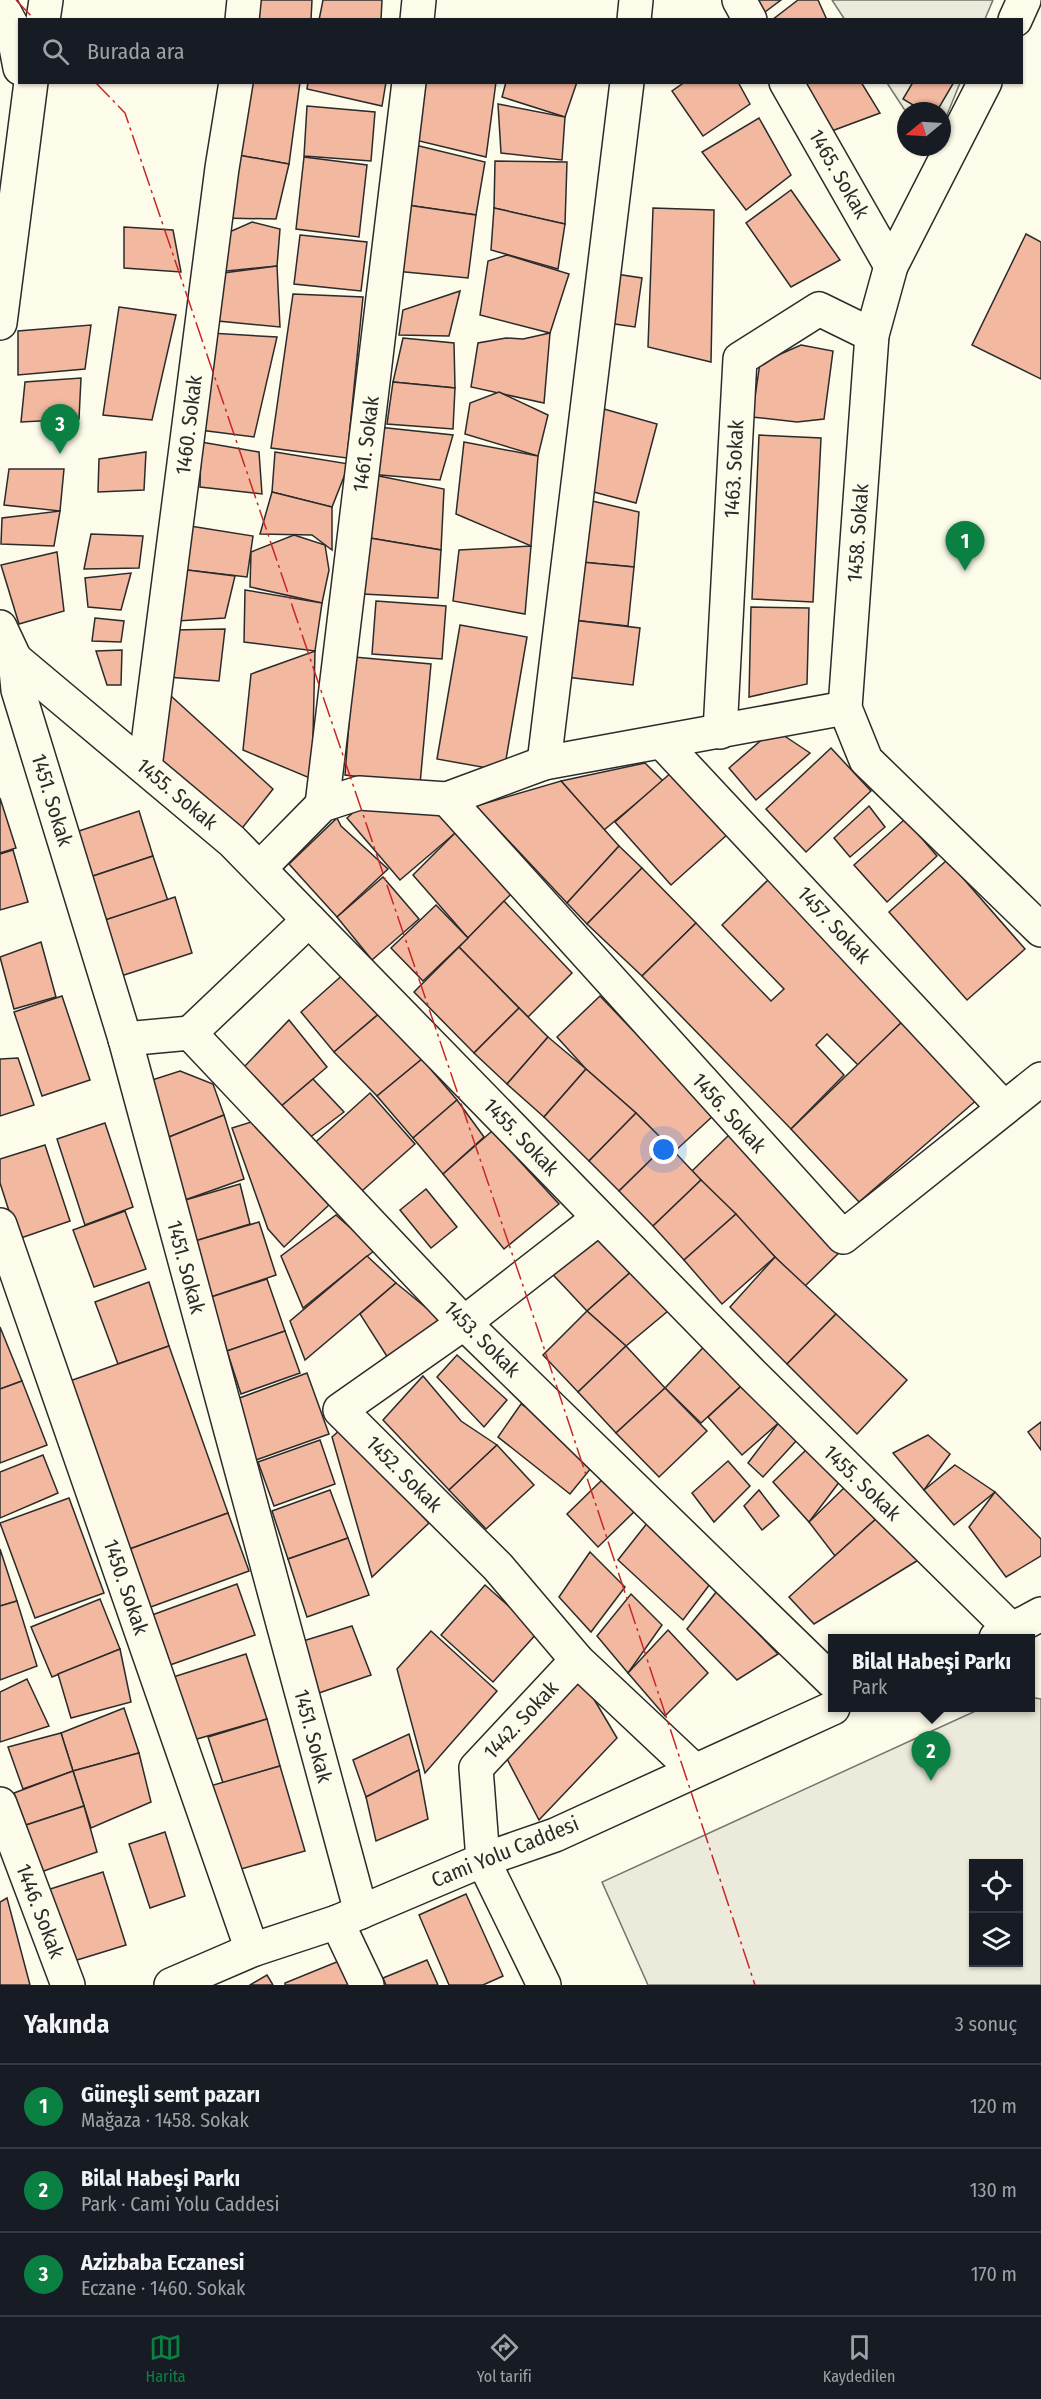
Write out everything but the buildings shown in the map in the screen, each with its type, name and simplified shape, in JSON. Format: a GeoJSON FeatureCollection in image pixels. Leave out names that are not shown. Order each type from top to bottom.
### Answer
{"type":"FeatureCollection","features":[{"type":"Feature","properties":{"kind":"street"},"geometry":{"type":"LineString","coordinates":[[43,18],[46,0]]}},
{"type":"Feature","properties":{"kind":"street"},"geometry":{"type":"LineString","coordinates":[[243,18],[244,0]]}},
{"type":"Feature","properties":{"kind":"street"},"geometry":{"type":"LineString","coordinates":[[417,18],[419,0]]}},
{"type":"Feature","properties":{"kind":"street"},"geometry":{"type":"LineString","coordinates":[[634,18],[636,0]]}},
{"type":"Feature","properties":{"kind":"street"},"geometry":{"type":"LineString","coordinates":[[739,0],[749,18]]}},
{"type":"Feature","properties":{"kind":"street"},"geometry":{"type":"LineString","coordinates":[[1016,18],[1024,0]]}},
{"type":"Feature","properties":{"kind":"street"},"geometry":{"type":"LineString","coordinates":[[0,4],[12,26],[18,58]]}},
{"type":"Feature","properties":{"kind":"street","name":"1460. Sokak"},"geometry":{"type":"LineString","coordinates":[[145,767],[222,168],[236,84]]}},
{"type":"Feature","properties":{"kind":"street","name":"1461. Sokak"},"geometry":{"type":"LineString","coordinates":[[322,806],[409,84]]}},
{"type":"Feature","properties":{"kind":"street"},"geometry":{"type":"LineString","coordinates":[[544,763],[627,84]]}},
{"type":"Feature","properties":{"kind":"street","name":"1465. Sokak"},"geometry":{"type":"LineString","coordinates":[[787,84],[891,266]]}},
{"type":"Feature","properties":{"kind":"street","name":"1458. Sokak"},"geometry":{"type":"LineString","coordinates":[[984,84],[891,266],[872,335],[845,708],[866,759],[1041,930]]}},
{"type":"Feature","properties":{"kind":"street"},"geometry":{"type":"LineString","coordinates":[[0,323],[26,90]]}},
{"type":"Feature","properties":{"kind":"street","name":"1463. Sokak"},"geometry":{"type":"LineString","coordinates":[[720,732],[740,359],[819,309],[872,335]]}},
{"type":"Feature","properties":{"kind":"street","name":"1451. Sokak"},"geometry":{"type":"LineString","coordinates":[[0,627],[15,658],[18,690],[124,1039],[367,1985]]}},
{"type":"Feature","properties":{"kind":"street","name":"1455. Sokak"},"geometry":{"type":"LineString","coordinates":[[15,658],[232,841],[260,868],[1004,1634]]}},
{"type":"Feature","properties":{"kind":"street"},"geometry":{"type":"LineString","coordinates":[[260,868],[322,806],[359,793],[447,799],[544,763],[845,708]]}},
{"type":"Feature","properties":{"kind":"street","name":"1457. Sokak"},"geometry":{"type":"LineString","coordinates":[[663,743],[1004,1108]]}},
{"type":"Feature","properties":{"kind":"street","name":"1456. Sokak"},"geometry":{"type":"LineString","coordinates":[[447,799],[843,1237],[1041,1079]]}},
{"type":"Feature","properties":{"kind":"street"},"geometry":{"type":"LineString","coordinates":[[124,1039],[190,1033],[309,920]]}},
{"type":"Feature","properties":{"kind":"street","name":"1453. Sokak"},"geometry":{"type":"LineString","coordinates":[[190,1033],[465,1323],[828,1677]]}},
{"type":"Feature","properties":{"kind":"street","name":"1452. Sokak"},"geometry":{"type":"LineString","coordinates":[[599,1218],[465,1323],[340,1410],[498,1567],[577,1660],[693,1769]]}},
{"type":"Feature","properties":{"kind":"street","name":"1450. Sokak"},"geometry":{"type":"LineString","coordinates":[[0,1225],[252,1950]]}},
{"type":"Feature","properties":{"kind":"street"},"geometry":{"type":"LineString","coordinates":[[1007,1634],[1041,1614]]}},
{"type":"Feature","properties":{"kind":"street","name":"1442. Sokak"},"geometry":{"type":"LineString","coordinates":[[544,1985],[483,1860],[476,1768],[577,1660]]}},
{"type":"Feature","properties":{"kind":"street","name":"Cami Yolu Caddesi"},"geometry":{"type":"LineString","coordinates":[[184,1983],[252,1950],[349,1917],[483,1860],[555,1834],[693,1769],[828,1710]]}},
{"type":"Feature","properties":{"kind":"street","name":"1446. Sokak"},"geometry":{"type":"LineString","coordinates":[[0,1804],[68,1985]]}},
{"type":"Feature","properties":{"kind":"shaded area"},"geometry":{"type":"Polygon","coordinates":[[[832,0],[993,0],[985,18],[844,18],[832,0]]]}},
{"type":"Feature","properties":{"kind":"shaded area"},"geometry":{"type":"Polygon","coordinates":[[[888,84],[960,84],[951,105],[951,102],[899,102],[888,84]]]}},
{"type":"Feature","properties":{"kind":"shaded area"},"geometry":{"type":"Polygon","coordinates":[[[1035,1698],[1041,1699],[1041,1985],[648,1985],[602,1882],[973,1712],[1035,1712],[1035,1698]]]}},
{"type":"Feature","properties":{"kind":"power"},"geometry":{"type":"LineString","coordinates":[[16,0],[33,18]]}},
{"type":"Feature","properties":{"kind":"power"},"geometry":{"type":"LineString","coordinates":[[97,84],[125,113],[537,1327],[755,1985]]}},
{"type":"Feature","properties":{"kind":"place","name":"Azizbaba Eczanesi"},"geometry":{"type":"Point","coordinates":[60,454]}},
{"type":"Feature","properties":{"kind":"place","name":"Güneşli semt pazarı"},"geometry":{"type":"Point","coordinates":[965,571]}},
{"type":"Feature","properties":{"kind":"place","name":"Bilal Habeşi Parkı"},"geometry":{"type":"Point","coordinates":[931,1781]}}]}
